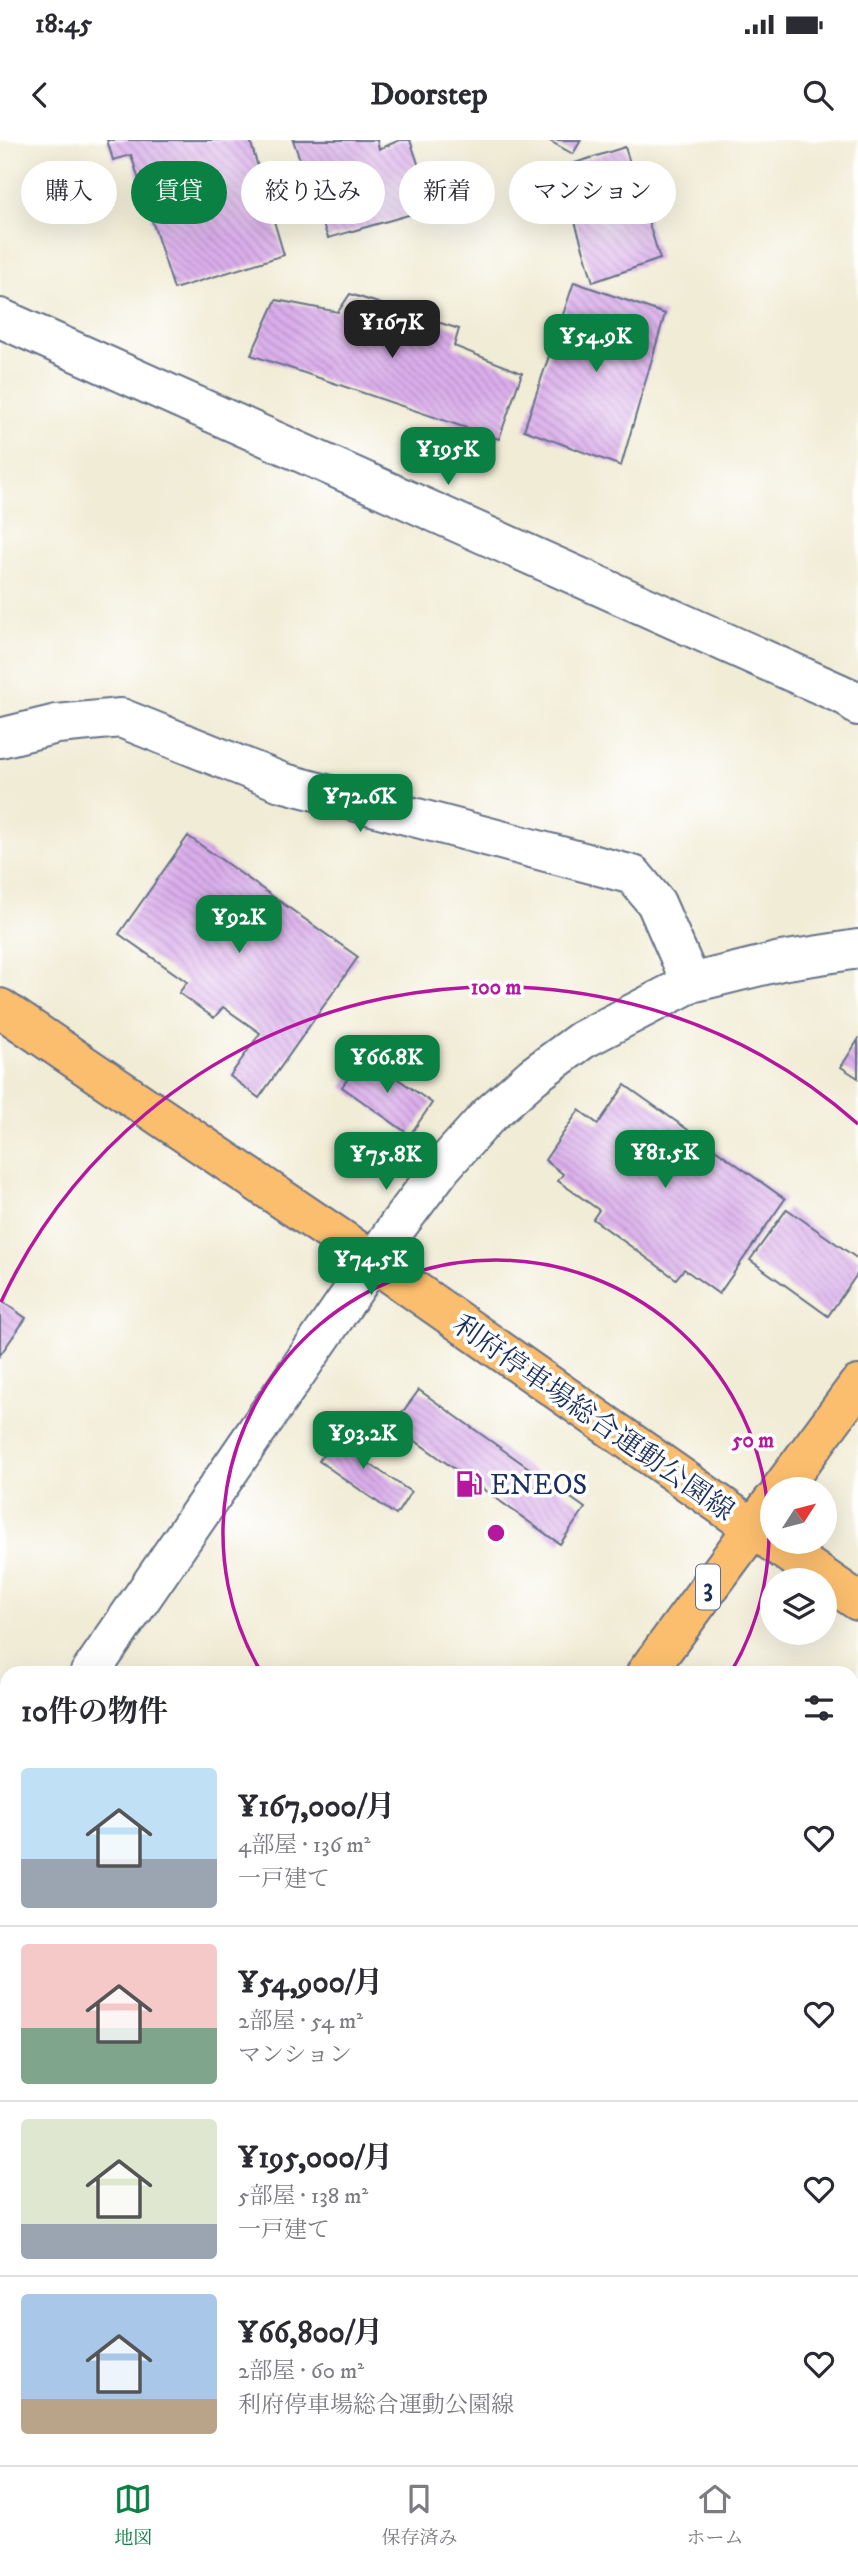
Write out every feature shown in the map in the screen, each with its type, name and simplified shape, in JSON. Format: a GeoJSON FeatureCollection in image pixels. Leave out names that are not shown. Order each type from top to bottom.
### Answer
{"type":"FeatureCollection","features":[{"type":"Feature","properties":{"kind":"main road","name":"利府停車場総合運動公園線"},"geometry":{"type":"LineString","coordinates":[[0,1008],[760,1523]]}},
{"type":"Feature","properties":{"kind":"main road"},"geometry":{"type":"LineString","coordinates":[[790,1477],[858,1385]]}},
{"type":"Feature","properties":{"kind":"main road","name":"3"},"geometry":{"type":"LineString","coordinates":[[652,1666],[760,1536]]}},
{"type":"Feature","properties":{"kind":"main road","name":"利府停車場総合運動公園線"},"geometry":{"type":"LineString","coordinates":[[799,1554],[858,1601]]}},
{"type":"Feature","properties":{"kind":"street"},"geometry":{"type":"LineString","coordinates":[[0,318],[850,698],[858,706]]}},
{"type":"Feature","properties":{"kind":"street"},"geometry":{"type":"LineString","coordinates":[[0,738],[57,724],[121,718],[281,782],[633,875],[656,903],[691,983]]}},
{"type":"Feature","properties":{"kind":"street"},"geometry":{"type":"LineString","coordinates":[[95,1666],[373,1262],[442,1167],[488,1115],[582,1040],[691,983],[781,961],[858,949]]}},
{"type":"Feature","properties":{"kind":"building"},"geometry":{"type":"Polygon","coordinates":[[[107,140],[250,140],[256,161],[241,161],[241,224],[275,224],[284,255],[174,289],[153,224],[227,224],[227,161],[133,161],[131,155],[113,160],[107,140]]]}},
{"type":"Feature","properties":{"kind":"building"},"geometry":{"type":"Polygon","coordinates":[[[293,140],[377,140],[379,149],[400,140],[410,140],[417,161],[399,161],[399,218],[385,222],[385,161],[300,161],[293,140]]]}},
{"type":"Feature","properties":{"kind":"building"},"geometry":{"type":"Polygon","coordinates":[[[548,140],[581,140],[573,154],[548,140]]]}},
{"type":"Feature","properties":{"kind":"building"},"geometry":{"type":"Polygon","coordinates":[[[625,147],[629,161],[581,161],[625,147]]]}},
{"type":"Feature","properties":{"kind":"building"},"geometry":{"type":"Polygon","coordinates":[[[323,224],[377,224],[328,238],[323,224]]]}},
{"type":"Feature","properties":{"kind":"building"},"geometry":{"type":"Polygon","coordinates":[[[576,224],[649,224],[660,259],[593,282],[576,224]]]}},
{"type":"Feature","properties":{"kind":"building"},"geometry":{"type":"Polygon","coordinates":[[[574,282],[665,314],[621,466],[524,430],[574,282]]]}},
{"type":"Feature","properties":{"kind":"building"},"geometry":{"type":"Polygon","coordinates":[[[350,294],[459,329],[454,346],[522,373],[499,439],[251,355],[276,300],[338,312],[350,294]]]}},
{"type":"Feature","properties":{"kind":"building"},"geometry":{"type":"Polygon","coordinates":[[[188,836],[358,957],[259,1098],[230,1076],[260,1033],[223,1007],[214,1018],[179,993],[187,982],[119,934],[188,836]]]}},
{"type":"Feature","properties":{"kind":"building"},"geometry":{"type":"Polygon","coordinates":[[[858,1040],[858,1078],[841,1067],[858,1040]]]}},
{"type":"Feature","properties":{"kind":"building"},"geometry":{"type":"Polygon","coordinates":[[[364,1055],[432,1103],[410,1135],[342,1087],[364,1055]]]}},
{"type":"Feature","properties":{"kind":"building"},"geometry":{"type":"Polygon","coordinates":[[[625,1085],[785,1199],[719,1294],[684,1269],[676,1279],[593,1219],[599,1210],[558,1181],[563,1174],[545,1160],[579,1110],[598,1124],[625,1085]]]}},
{"type":"Feature","properties":{"kind":"building"},"geometry":{"type":"Polygon","coordinates":[[[787,1209],[858,1259],[858,1273],[828,1316],[750,1260],[787,1209]]]}},
{"type":"Feature","properties":{"kind":"building"},"geometry":{"type":"Polygon","coordinates":[[[0,1300],[26,1318],[0,1355],[0,1300]]]}},
{"type":"Feature","properties":{"kind":"building"},"geometry":{"type":"Polygon","coordinates":[[[419,1390],[585,1508],[560,1544],[393,1425],[419,1390]]]}},
{"type":"Feature","properties":{"kind":"building"},"geometry":{"type":"Polygon","coordinates":[[[343,1426],[370,1445],[361,1458],[411,1492],[396,1515],[319,1461],[343,1426]]]}},
{"type":"Feature","properties":{"kind":"place","name":"ENEOS"},"geometry":{"type":"Point","coordinates":[469,1484]}}]}
